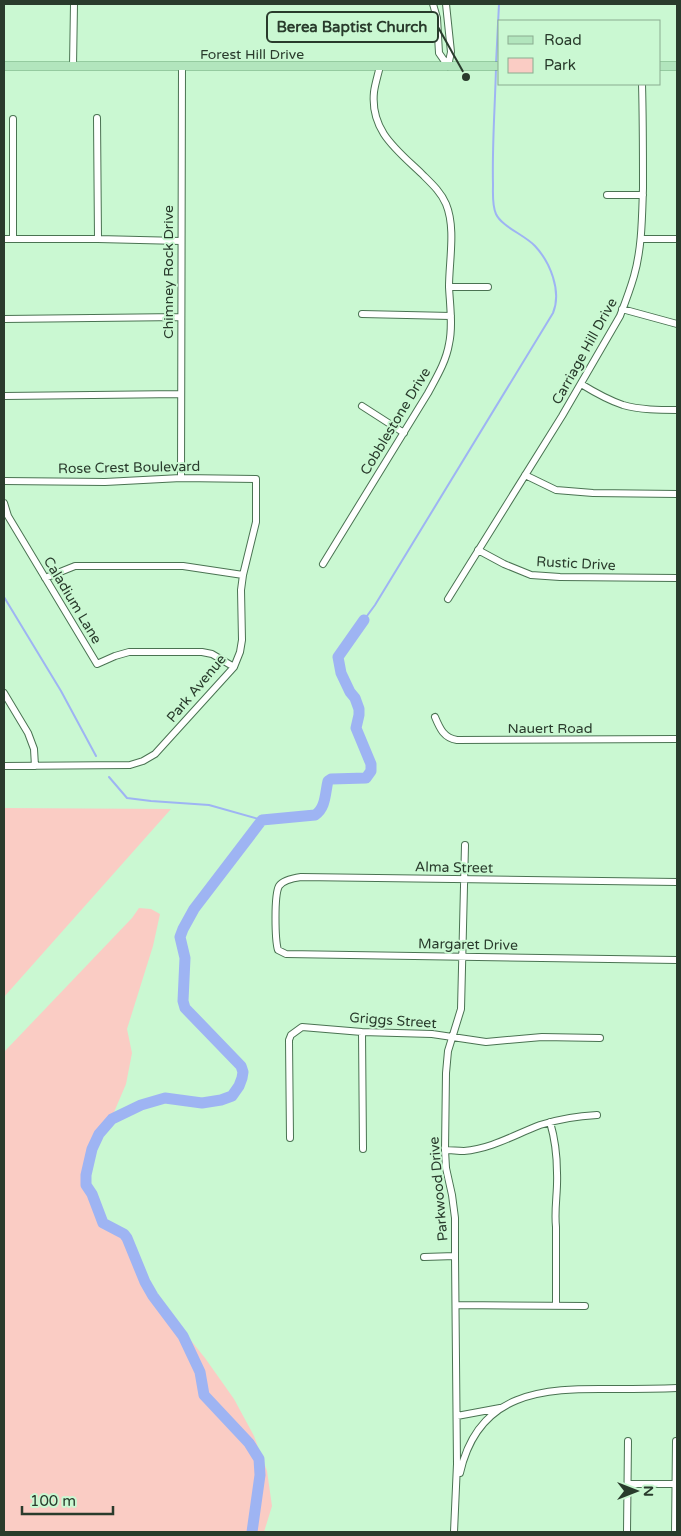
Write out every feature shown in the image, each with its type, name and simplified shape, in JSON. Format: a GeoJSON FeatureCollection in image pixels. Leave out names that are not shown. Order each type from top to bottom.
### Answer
{"type":"FeatureCollection","features":[{"type":"Feature","properties":{"kind":"main road","name":"Forest Hill Drive"},"geometry":{"type":"LineString","coordinates":[[4,66],[498,66]]}},
{"type":"Feature","properties":{"kind":"main road"},"geometry":{"type":"LineString","coordinates":[[661,66],[677,66]]}},
{"type":"Feature","properties":{"kind":"street"},"geometry":{"type":"LineString","coordinates":[[73,66],[74,4]]}},
{"type":"Feature","properties":{"kind":"street"},"geometry":{"type":"LineString","coordinates":[[433,4],[437,18],[439,53],[448,66]]}},
{"type":"Feature","properties":{"kind":"street"},"geometry":{"type":"LineString","coordinates":[[446,4],[451,52],[448,66]]}},
{"type":"Feature","properties":{"kind":"street","name":"Chimney Rock Drive"},"geometry":{"type":"LineString","coordinates":[[181,478],[182,66]]}},
{"type":"Feature","properties":{"kind":"street","name":"Cobblestone Drive"},"geometry":{"type":"LineString","coordinates":[[323,564],[428,394],[450,343],[449,287],[451,239],[446,204],[432,183],[388,142],[379,126],[374,92],[380,66]]}},
{"type":"Feature","properties":{"kind":"street","name":"Carriage Hill Drive"},"geometry":{"type":"LineString","coordinates":[[448,599],[620,316],[634,276],[641,239],[643,195],[642,85]]}},
{"type":"Feature","properties":{"kind":"street"},"geometry":{"type":"LineString","coordinates":[[97,118],[98,239]]}},
{"type":"Feature","properties":{"kind":"street"},"geometry":{"type":"LineString","coordinates":[[13,119],[14,239]]}},
{"type":"Feature","properties":{"kind":"street"},"geometry":{"type":"LineString","coordinates":[[607,195],[643,195]]}},
{"type":"Feature","properties":{"kind":"street"},"geometry":{"type":"LineString","coordinates":[[4,240],[98,239],[181,241]]}},
{"type":"Feature","properties":{"kind":"street"},"geometry":{"type":"LineString","coordinates":[[641,239],[677,239]]}},
{"type":"Feature","properties":{"kind":"street"},"geometry":{"type":"LineString","coordinates":[[449,287],[488,287]]}},
{"type":"Feature","properties":{"kind":"street"},"geometry":{"type":"LineString","coordinates":[[622,309],[677,324]]}},
{"type":"Feature","properties":{"kind":"street"},"geometry":{"type":"LineString","coordinates":[[362,314],[451,316]]}},
{"type":"Feature","properties":{"kind":"street"},"geometry":{"type":"LineString","coordinates":[[4,319],[181,317]]}},
{"type":"Feature","properties":{"kind":"street"},"geometry":{"type":"LineString","coordinates":[[580,384],[625,405],[650,409],[677,410]]}},
{"type":"Feature","properties":{"kind":"street"},"geometry":{"type":"LineString","coordinates":[[4,396],[181,394]]}},
{"type":"Feature","properties":{"kind":"street"},"geometry":{"type":"LineString","coordinates":[[362,406],[404,432]]}},
{"type":"Feature","properties":{"kind":"street"},"geometry":{"type":"LineString","coordinates":[[525,475],[556,490],[593,493],[677,494]]}},
{"type":"Feature","properties":{"kind":"street","name":"Rose Crest Boulevard"},"geometry":{"type":"LineString","coordinates":[[4,481],[105,482],[181,478],[256,479]]}},
{"type":"Feature","properties":{"kind":"street","name":"Park Avenue"},"geometry":{"type":"LineString","coordinates":[[4,766],[130,765],[143,761],[155,754],[234,667],[242,640],[242,576],[256,522],[256,479]]}},
{"type":"Feature","properties":{"kind":"street","name":"Caladium Lane"},"geometry":{"type":"LineString","coordinates":[[4,502],[8,516],[97,664],[129,652],[202,652],[212,654],[234,667]]}},
{"type":"Feature","properties":{"kind":"street","name":"Rustic Drive"},"geometry":{"type":"LineString","coordinates":[[478,550],[504,564],[531,574],[560,577],[677,578]]}},
{"type":"Feature","properties":{"kind":"street"},"geometry":{"type":"LineString","coordinates":[[45,578],[75,566],[183,566],[242,576]]}},
{"type":"Feature","properties":{"kind":"street"},"geometry":{"type":"LineString","coordinates":[[4,693],[28,733],[34,749],[35,766]]}},
{"type":"Feature","properties":{"kind":"street","name":"Nauert Road"},"geometry":{"type":"LineString","coordinates":[[435,717],[444,736],[452,740],[677,739]]}},
{"type":"Feature","properties":{"kind":"street","name":"Parkwood Drive"},"geometry":{"type":"LineString","coordinates":[[454,1532],[457,1416],[456,1305],[454,1210],[446,1168],[445,1150],[446,1073],[452,1037],[461,1009],[465,845]]}},
{"type":"Feature","properties":{"kind":"street","name":"Alma Street"},"geometry":{"type":"LineString","coordinates":[[275,932],[279,887],[293,878],[301,877],[677,882]]}},
{"type":"Feature","properties":{"kind":"street","name":"Margaret Drive"},"geometry":{"type":"LineString","coordinates":[[275,932],[278,950],[286,954],[677,960]]}},
{"type":"Feature","properties":{"kind":"street","name":"Griggs Street"},"geometry":{"type":"LineString","coordinates":[[290,1138],[288,1040],[291,1035],[302,1027],[362,1032],[432,1034],[486,1042],[542,1037],[600,1038]]}},
{"type":"Feature","properties":{"kind":"street"},"geometry":{"type":"LineString","coordinates":[[362,1032],[363,1149]]}},
{"type":"Feature","properties":{"kind":"street"},"geometry":{"type":"LineString","coordinates":[[445,1150],[464,1151],[478,1149],[550,1122],[597,1114]]}},
{"type":"Feature","properties":{"kind":"street"},"geometry":{"type":"LineString","coordinates":[[550,1122],[555,1138],[557,1174],[555,1215],[556,1306]]}},
{"type":"Feature","properties":{"kind":"street"},"geometry":{"type":"LineString","coordinates":[[424,1257],[455,1256]]}},
{"type":"Feature","properties":{"kind":"street"},"geometry":{"type":"LineString","coordinates":[[456,1305],[585,1306]]}},
{"type":"Feature","properties":{"kind":"street"},"geometry":{"type":"LineString","coordinates":[[456,1490],[466,1450],[490,1417],[512,1401],[552,1390],[571,1388],[677,1388]]}},
{"type":"Feature","properties":{"kind":"street"},"geometry":{"type":"LineString","coordinates":[[457,1416],[501,1408]]}},
{"type":"Feature","properties":{"kind":"street"},"geometry":{"type":"LineString","coordinates":[[675,1532],[676,1441]]}},
{"type":"Feature","properties":{"kind":"street"},"geometry":{"type":"LineString","coordinates":[[627,1532],[628,1442]]}},
{"type":"Feature","properties":{"kind":"street"},"geometry":{"type":"LineString","coordinates":[[628,1484],[676,1484]]}},
{"type":"Feature","properties":{"kind":"green space"},"geometry":{"type":"Polygon","coordinates":[[[4,808],[171,809],[4,997],[4,808]]]}},
{"type":"Feature","properties":{"kind":"green space"},"geometry":{"type":"Polygon","coordinates":[[[139,908],[151,909],[160,914],[153,946],[127,1029],[132,1053],[126,1084],[112,1117],[95,1135],[91,1146],[88,1164],[91,1204],[98,1217],[109,1225],[125,1232],[144,1282],[205,1358],[234,1399],[254,1436],[267,1471],[272,1506],[264,1532],[4,1532],[4,1052],[132,918],[139,908]]]}},
{"type":"Feature","properties":{"kind":"waterway"},"geometry":{"type":"LineString","coordinates":[[498,20],[499,4]]}},
{"type":"Feature","properties":{"kind":"waterway"},"geometry":{"type":"LineString","coordinates":[[496,64],[498,24]]}},
{"type":"Feature","properties":{"kind":"waterway"},"geometry":{"type":"LineString","coordinates":[[364,620],[375,605],[553,313],[556,296],[550,268],[535,246],[503,223],[495,211],[493,199],[493,155],[496,68]]}},
{"type":"Feature","properties":{"kind":"waterway"},"geometry":{"type":"LineString","coordinates":[[4,597],[61,691],[96,756]]}},
{"type":"Feature","properties":{"kind":"waterway"},"geometry":{"type":"LineString","coordinates":[[252,1532],[260,1475],[259,1459],[249,1443],[204,1395],[200,1372],[183,1336],[153,1296],[145,1282],[127,1238],[124,1234],[103,1223],[92,1194],[86,1185],[86,1175],[92,1149],[99,1134],[112,1119],[141,1105],[165,1098],[202,1103],[221,1100],[232,1096],[239,1086],[243,1072],[241,1066],[185,1008],[183,1001],[185,958],[180,937],[194,909],[262,820],[315,815],[323,804],[328,781],[331,779],[366,778],[371,771],[371,764],[356,728],[359,709],[341,673],[338,657],[364,620]]}},
{"type":"Feature","properties":{"kind":"waterway"},"geometry":{"type":"LineString","coordinates":[[109,777],[127,798],[209,805],[262,820]]}},
{"type":"Feature","properties":{"kind":"place","name":"Berea Baptist Church"},"geometry":{"type":"Point","coordinates":[466,77]}}]}
